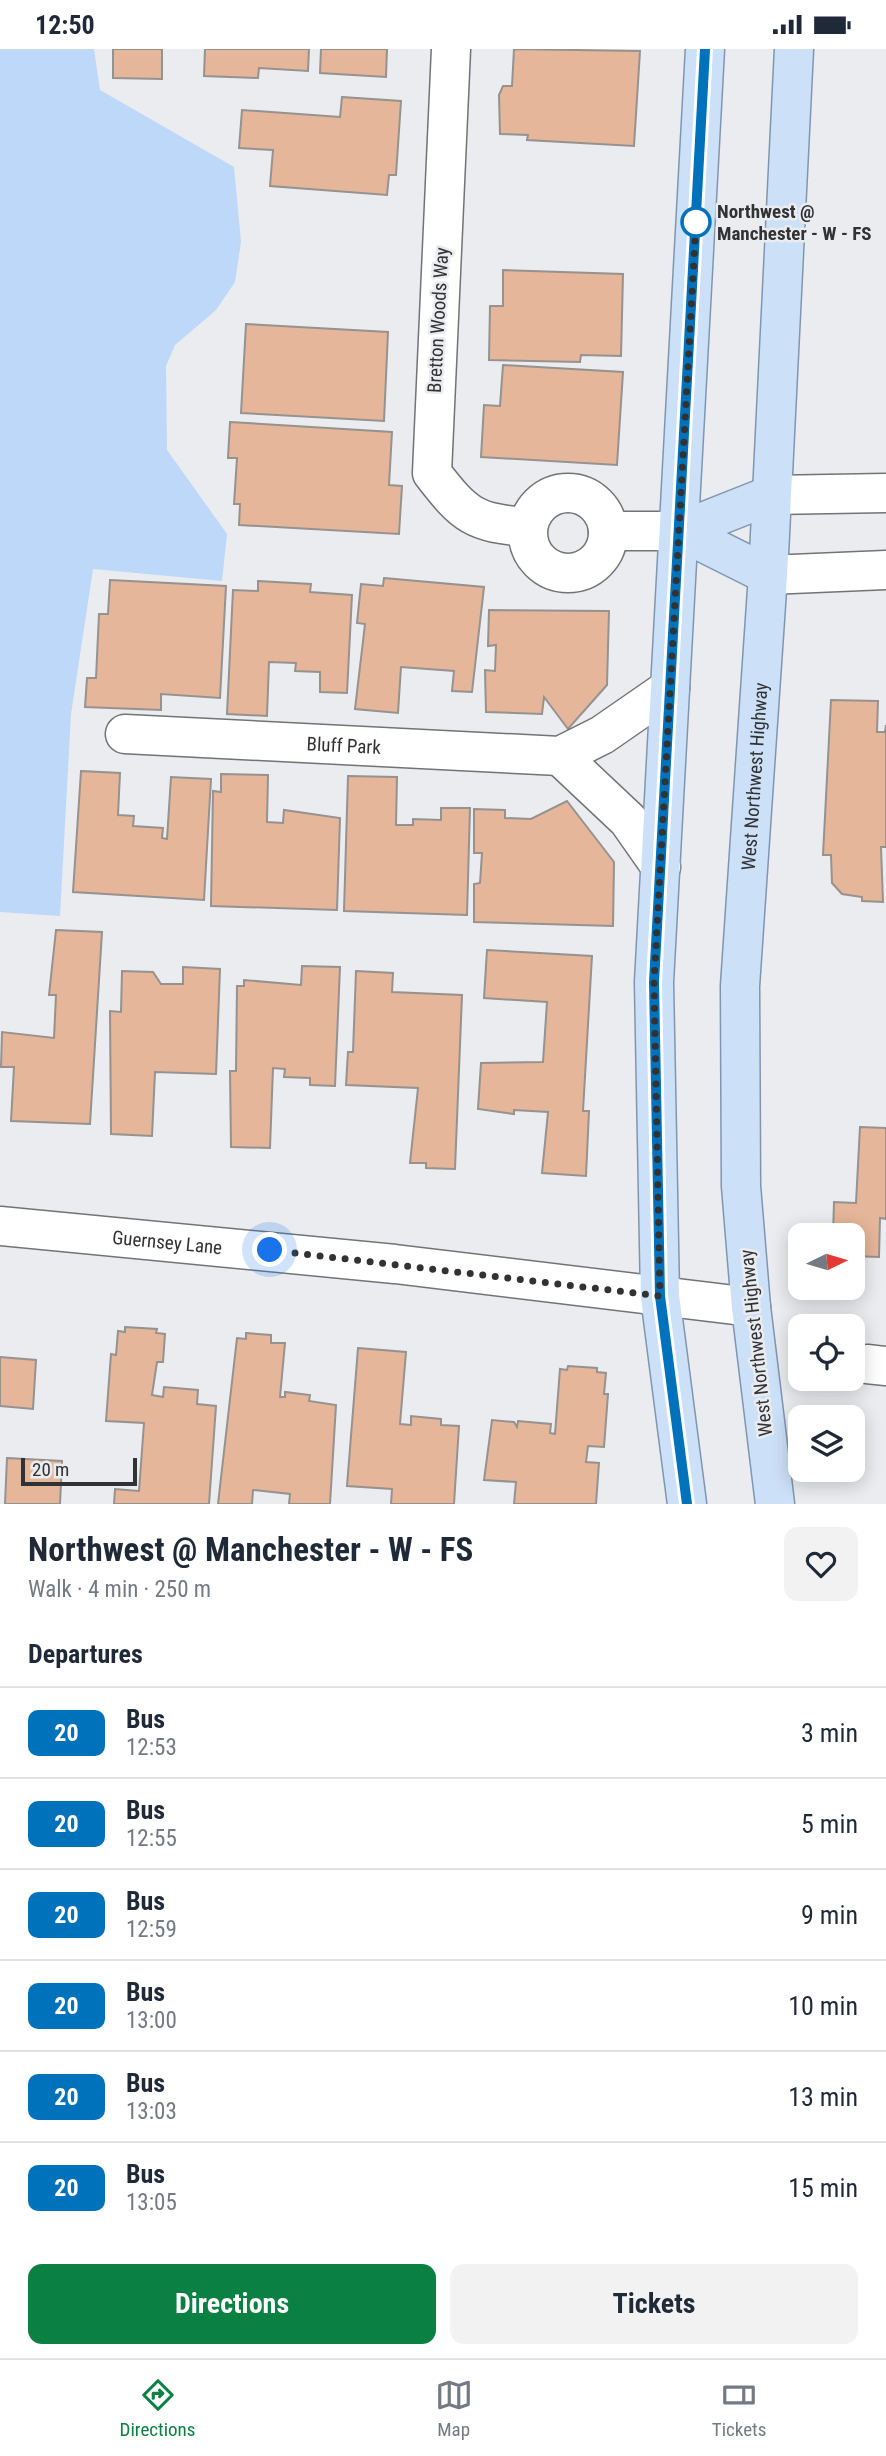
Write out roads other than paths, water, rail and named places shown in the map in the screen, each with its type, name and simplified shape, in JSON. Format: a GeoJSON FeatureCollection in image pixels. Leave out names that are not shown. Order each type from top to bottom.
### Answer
{"type":"FeatureCollection","features":[{"type":"Feature","properties":{"kind":"main road"},"geometry":{"type":"LineString","coordinates":[[687,1504],[660,1296],[654,982],[705,49]]}},
{"type":"Feature","properties":{"kind":"main road","name":"West Northwest Highway"},"geometry":{"type":"LineString","coordinates":[[775,1504],[751,1307],[741,1186],[740,986],[768,575],[794,49]]}},
{"type":"Feature","properties":{"kind":"main road"},"geometry":{"type":"LineString","coordinates":[[680,531],[771,495]]}},
{"type":"Feature","properties":{"kind":"main road"},"geometry":{"type":"LineString","coordinates":[[680,531],[768,575]]}},
{"type":"Feature","properties":{"kind":"street","name":"Bretton Woods Way"},"geometry":{"type":"LineString","coordinates":[[452,49],[432,473],[460,506],[485,523],[528,527]]}},
{"type":"Feature","properties":{"kind":"street"},"geometry":{"type":"LineString","coordinates":[[564,493],[576,494],[598,507],[608,531],[607,543],[595,563],[572,574],[549,569],[539,561],[533,551],[528,527],[540,505],[564,493]]}},
{"type":"Feature","properties":{"kind":"street"},"geometry":{"type":"LineString","coordinates":[[771,495],[886,493]]}},
{"type":"Feature","properties":{"kind":"street"},"geometry":{"type":"LineString","coordinates":[[608,531],[680,531]]}},
{"type":"Feature","properties":{"kind":"street"},"geometry":{"type":"LineString","coordinates":[[768,575],[886,570]]}},
{"type":"Feature","properties":{"kind":"street"},"geometry":{"type":"LineString","coordinates":[[661,867],[628,820],[560,757],[602,735],[670,688]]}},
{"type":"Feature","properties":{"kind":"street","name":"Bluff Park"},"geometry":{"type":"LineString","coordinates":[[125,734],[560,757]]}},
{"type":"Feature","properties":{"kind":"street","name":"Guernsey Lane"},"geometry":{"type":"LineString","coordinates":[[0,1226],[368,1261],[751,1307]]}},
{"type":"Feature","properties":{"kind":"place","name":"Northwest @ Manchester - W - FS"},"geometry":{"type":"Point","coordinates":[696,222]}}]}
